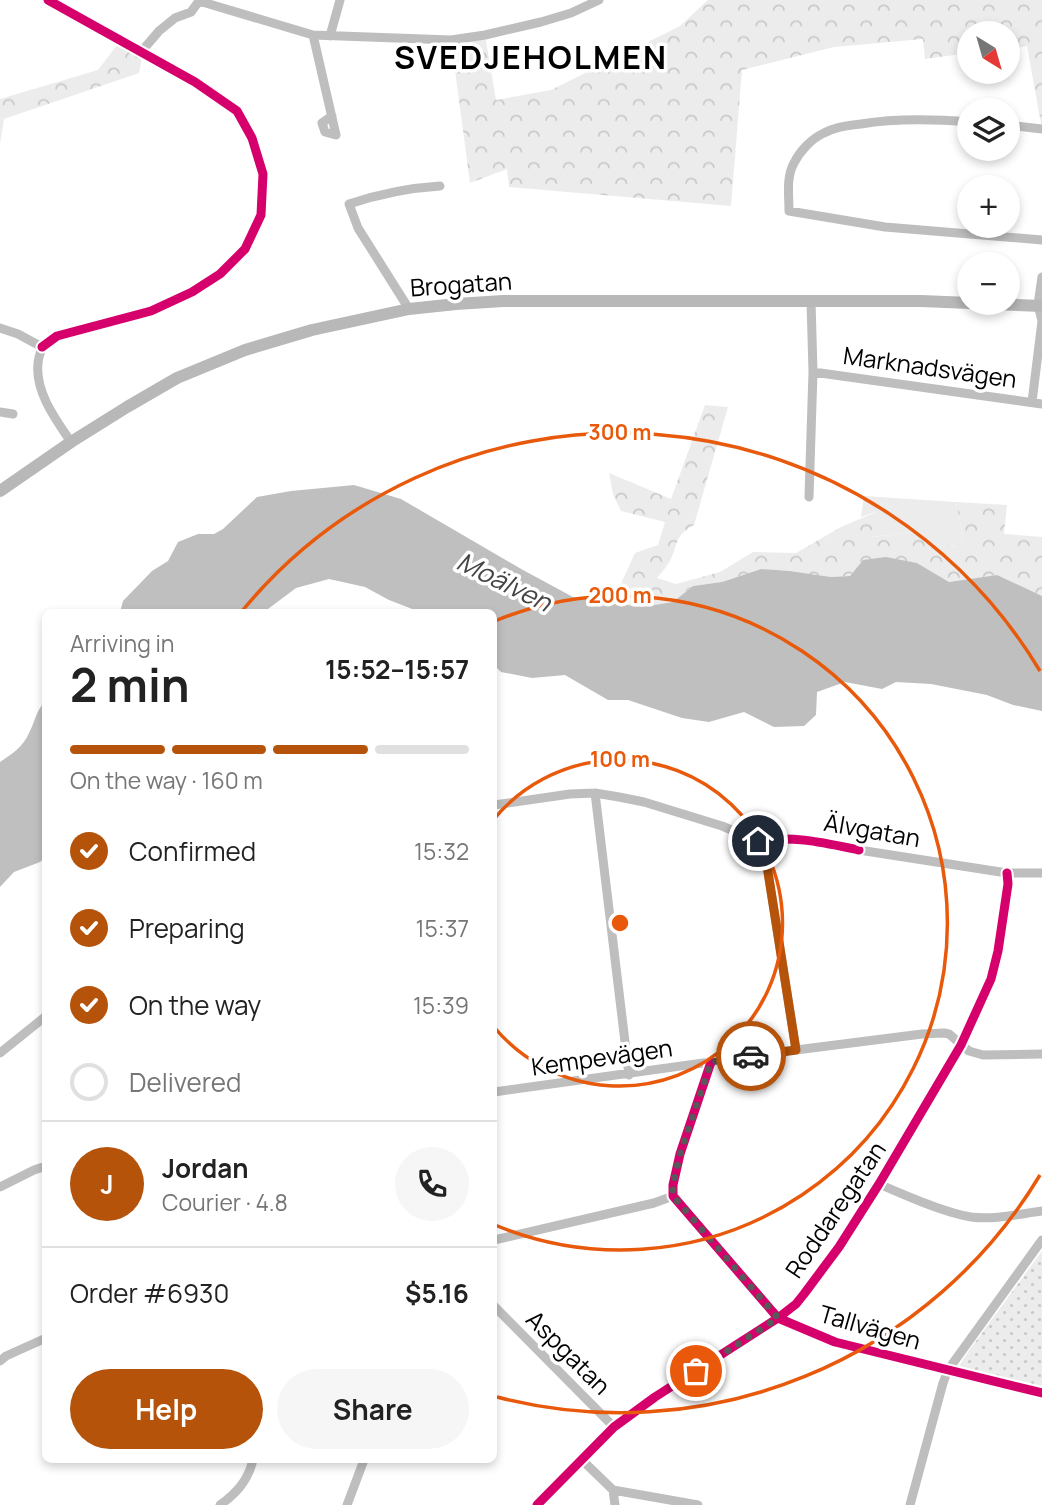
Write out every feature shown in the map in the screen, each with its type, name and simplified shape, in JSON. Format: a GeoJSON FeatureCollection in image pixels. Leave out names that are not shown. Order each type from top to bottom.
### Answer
{"type":"FeatureCollection","features":[{"type":"Feature","properties":{"kind":"main road","name":"Brogatan"},"geometry":{"type":"LineString","coordinates":[[0,491],[71,442],[177,378],[245,350],[312,330],[409,309],[503,302],[957,302]]}},
{"type":"Feature","properties":{"kind":"main road","name":"Brogatan"},"geometry":{"type":"LineString","coordinates":[[1020,305],[1040,306]]}},
{"type":"Feature","properties":{"kind":"street"},"geometry":{"type":"LineString","coordinates":[[48,0],[195,82],[237,111],[252,138],[263,174],[261,215],[245,249],[220,274],[192,292],[151,311],[57,336],[42,347],[37,362],[39,384],[56,420],[71,442]]}},
{"type":"Feature","properties":{"kind":"street"},"geometry":{"type":"LineString","coordinates":[[141,52],[159,31],[175,18],[191,12],[199,0],[313,35],[451,40],[541,22],[571,13],[599,0]]}},
{"type":"Feature","properties":{"kind":"street"},"geometry":{"type":"LineString","coordinates":[[330,36],[340,0]]}},
{"type":"Feature","properties":{"kind":"street"},"geometry":{"type":"LineString","coordinates":[[313,35],[332,116]]}},
{"type":"Feature","properties":{"kind":"street"},"geometry":{"type":"LineString","coordinates":[[957,121],[882,120],[824,132],[802,149],[793,164],[789,178],[789,211],[885,227],[1042,240]]}},
{"type":"Feature","properties":{"kind":"street"},"geometry":{"type":"LineString","coordinates":[[1020,126],[1042,129]]}},
{"type":"Feature","properties":{"kind":"street"},"geometry":{"type":"LineString","coordinates":[[409,309],[358,228],[349,204],[412,188],[440,186]]}},
{"type":"Feature","properties":{"kind":"street"},"geometry":{"type":"LineString","coordinates":[[1037,403],[1042,277]]}},
{"type":"Feature","properties":{"kind":"street","name":"Marknadsvägen"},"geometry":{"type":"LineString","coordinates":[[810,497],[813,372],[811,301]]}},
{"type":"Feature","properties":{"kind":"street"},"geometry":{"type":"LineString","coordinates":[[0,328],[42,347]]}},
{"type":"Feature","properties":{"kind":"street","name":"Marknadsvägen"},"geometry":{"type":"LineString","coordinates":[[813,372],[1037,403]]}},
{"type":"Feature","properties":{"kind":"street"},"geometry":{"type":"LineString","coordinates":[[0,412],[13,414]]}},
{"type":"Feature","properties":{"kind":"street"},"geometry":{"type":"LineString","coordinates":[[595,793],[629,1074]]}},
{"type":"Feature","properties":{"kind":"street"},"geometry":{"type":"LineString","coordinates":[[497,805],[595,793],[644,802],[722,826],[758,841],[765,853],[796,1050]]}},
{"type":"Feature","properties":{"kind":"street","name":"Älvgatan"},"geometry":{"type":"LineString","coordinates":[[859,850],[1007,873],[1042,873]]}},
{"type":"Feature","properties":{"kind":"street","name":"Roddaregatan"},"geometry":{"type":"LineString","coordinates":[[537,1505],[614,1426],[796,1304],[839,1247],[961,1045],[991,979],[998,951],[1008,884],[1007,873]]}},
{"type":"Feature","properties":{"kind":"street"},"geometry":{"type":"LineString","coordinates":[[0,1053],[42,1019]]}},
{"type":"Feature","properties":{"kind":"street","name":"Kempevägen"},"geometry":{"type":"LineString","coordinates":[[497,1093],[922,1034],[944,1033],[952,1036],[969,1051],[983,1055],[1042,1054]]}},
{"type":"Feature","properties":{"kind":"street"},"geometry":{"type":"LineString","coordinates":[[497,1239],[654,1203],[673,1196],[680,1154],[711,1062]]}},
{"type":"Feature","properties":{"kind":"street"},"geometry":{"type":"LineString","coordinates":[[0,1187],[42,1167]]}},
{"type":"Feature","properties":{"kind":"street"},"geometry":{"type":"LineString","coordinates":[[879,1184],[900,1194],[969,1216],[1042,1211]]}},
{"type":"Feature","properties":{"kind":"street","name":"Tallvägen"},"geometry":{"type":"LineString","coordinates":[[673,1196],[778,1318],[835,1342],[1042,1392]]}},
{"type":"Feature","properties":{"kind":"street"},"geometry":{"type":"LineString","coordinates":[[910,1505],[948,1370],[1042,1240]]}},
{"type":"Feature","properties":{"kind":"street","name":"Aspgatan"},"geometry":{"type":"LineString","coordinates":[[497,1309],[614,1426]]}},
{"type":"Feature","properties":{"kind":"street"},"geometry":{"type":"LineString","coordinates":[[0,1361],[42,1340]]}},
{"type":"Feature","properties":{"kind":"street"},"geometry":{"type":"LineString","coordinates":[[581,1459],[613,1490],[698,1505]]}},
{"type":"Feature","properties":{"kind":"street"},"geometry":{"type":"LineString","coordinates":[[220,1505],[242,1486],[252,1463]]}},
{"type":"Feature","properties":{"kind":"street"},"geometry":{"type":"LineString","coordinates":[[347,1505],[363,1463]]}},
{"type":"Feature","properties":{"kind":"street"},"geometry":{"type":"LineString","coordinates":[[613,1490],[615,1505]]}},
{"type":"Feature","properties":{"kind":"green space"},"geometry":{"type":"Polygon","coordinates":[[[708,0],[1042,0],[1042,129],[1027,46],[1020,47],[1020,21],[957,21],[957,55],[925,59],[923,39],[834,47],[742,70],[731,206],[509,187],[507,169],[470,183],[451,40],[485,35],[496,100],[551,90],[680,26],[708,0]]]}},
{"type":"Feature","properties":{"kind":"green space"},"geometry":{"type":"Polygon","coordinates":[[[117,45],[142,57],[139,73],[4,119],[0,144],[0,99],[98,70],[117,45]]]}},
{"type":"Feature","properties":{"kind":"green space"},"geometry":{"type":"Polygon","coordinates":[[[705,405],[728,407],[694,525],[679,538],[667,566],[657,578],[676,584],[720,572],[753,552],[796,553],[841,527],[876,512],[872,537],[912,532],[939,545],[959,547],[963,536],[956,502],[1007,505],[1004,534],[1042,537],[1042,596],[997,575],[949,582],[917,563],[863,560],[850,576],[831,577],[761,569],[722,582],[693,586],[673,602],[641,607],[612,603],[635,553],[658,545],[665,522],[621,511],[613,494],[609,473],[671,499],[705,405]]]}},
{"type":"Feature","properties":{"kind":"green space"},"geometry":{"type":"Polygon","coordinates":[[[864,496],[956,502],[963,536],[959,547],[939,545],[912,532],[871,537],[875,512],[861,517],[864,496]]]}},
{"type":"Feature","properties":{"kind":"green space"},"geometry":{"type":"Polygon","coordinates":[[[1042,1251],[1042,1386],[959,1366],[968,1352],[1042,1251]]]}},
{"type":"Feature","properties":{"kind":"water","name":"Moälven"},"geometry":{"type":"Polygon","coordinates":[[[354,485],[401,499],[573,597],[641,607],[673,602],[693,586],[722,582],[761,569],[831,577],[850,576],[863,560],[886,557],[917,563],[949,582],[997,575],[1042,596],[1042,711],[1013,705],[987,695],[931,684],[896,682],[882,689],[845,682],[817,692],[816,715],[804,726],[774,727],[744,712],[709,722],[682,718],[628,700],[608,700],[565,675],[532,678],[501,672],[497,668],[497,609],[412,609],[365,587],[329,579],[296,588],[268,609],[121,609],[123,601],[152,571],[168,561],[178,542],[198,534],[214,534],[223,529],[257,497],[354,485]]]}},
{"type":"Feature","properties":{"kind":"water"},"geometry":{"type":"Polygon","coordinates":[[[42,706],[42,860],[14,872],[0,887],[0,762],[24,742],[42,706]]]}},
{"type":"Feature","properties":{"kind":"cycle path"},"geometry":{"type":"LineString","coordinates":[[42,347],[57,336],[151,311],[192,292],[220,274],[245,249],[261,215],[263,174],[252,138],[237,111],[195,82],[48,0]]}},
{"type":"Feature","properties":{"kind":"cycle path"},"geometry":{"type":"LineString","coordinates":[[758,841],[796,839],[859,850]]}},
{"type":"Feature","properties":{"kind":"cycle path"},"geometry":{"type":"LineString","coordinates":[[537,1505],[614,1427],[796,1304],[839,1247],[961,1045],[991,979],[998,951],[1008,884],[1007,873]]}},
{"type":"Feature","properties":{"kind":"cycle path"},"geometry":{"type":"LineString","coordinates":[[711,1062],[680,1154],[673,1196],[778,1318],[835,1342],[1042,1393]]}},
{"type":"Feature","properties":{"kind":"way so far"},"geometry":{"type":"LineString","coordinates":[[696,1371],[778,1318],[673,1196],[680,1154],[711,1062],[751,1056]]}},
{"type":"Feature","properties":{"kind":"district","name":"SVEDJEHOLMEN"},"geometry":{"type":"Point","coordinates":[531,58]}},
{"type":"Feature","properties":{"kind":"route"},"geometry":{"type":"LineString","coordinates":[[751,1056],[796,1050],[765,853],[758,841]]}}]}
